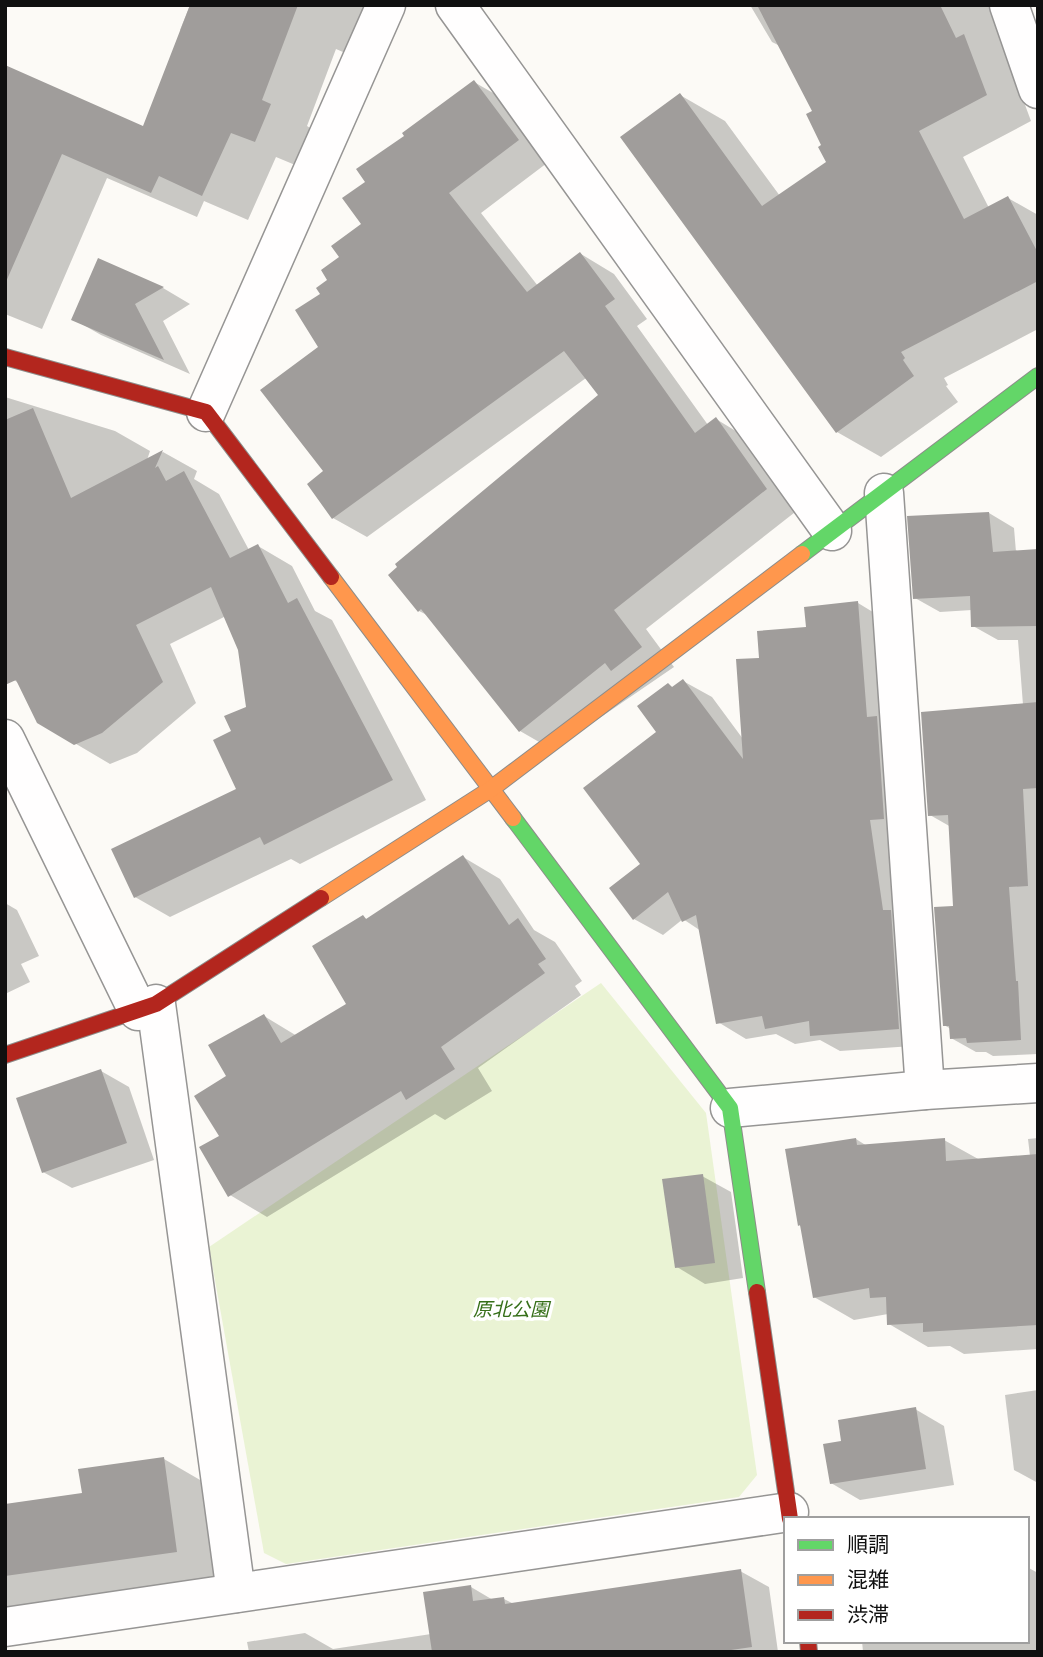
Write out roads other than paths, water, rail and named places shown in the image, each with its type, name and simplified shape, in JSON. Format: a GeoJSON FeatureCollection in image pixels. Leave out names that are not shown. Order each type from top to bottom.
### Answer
{"type":"FeatureCollection","features":[{"type":"Feature","properties":{"kind":"street"},"geometry":{"type":"LineString","coordinates":[[206,412],[386,5]]}},
{"type":"Feature","properties":{"kind":"street"},"geometry":{"type":"LineString","coordinates":[[455,5],[832,531]]}},
{"type":"Feature","properties":{"kind":"street"},"geometry":{"type":"LineString","coordinates":[[1009,5],[1038,89]]}},
{"type":"Feature","properties":{"kind":"street"},"geometry":{"type":"LineString","coordinates":[[5,357],[206,412],[730,1108],[790,1515],[5,1626]]}},
{"type":"Feature","properties":{"kind":"street"},"geometry":{"type":"LineString","coordinates":[[5,1055],[147,1008],[491,789],[1038,376]]}},
{"type":"Feature","properties":{"kind":"street"},"geometry":{"type":"LineString","coordinates":[[884,493],[925,1090]]}},
{"type":"Feature","properties":{"kind":"street"},"geometry":{"type":"LineString","coordinates":[[5,740],[147,1008],[236,1593]]}},
{"type":"Feature","properties":{"kind":"street"},"geometry":{"type":"LineString","coordinates":[[730,1108],[925,1090],[1038,1083]]}},
{"type":"Feature","properties":{"kind":"park label","name":"原北公園"},"geometry":{"type":"Point","coordinates":[511,1309]}}]}
